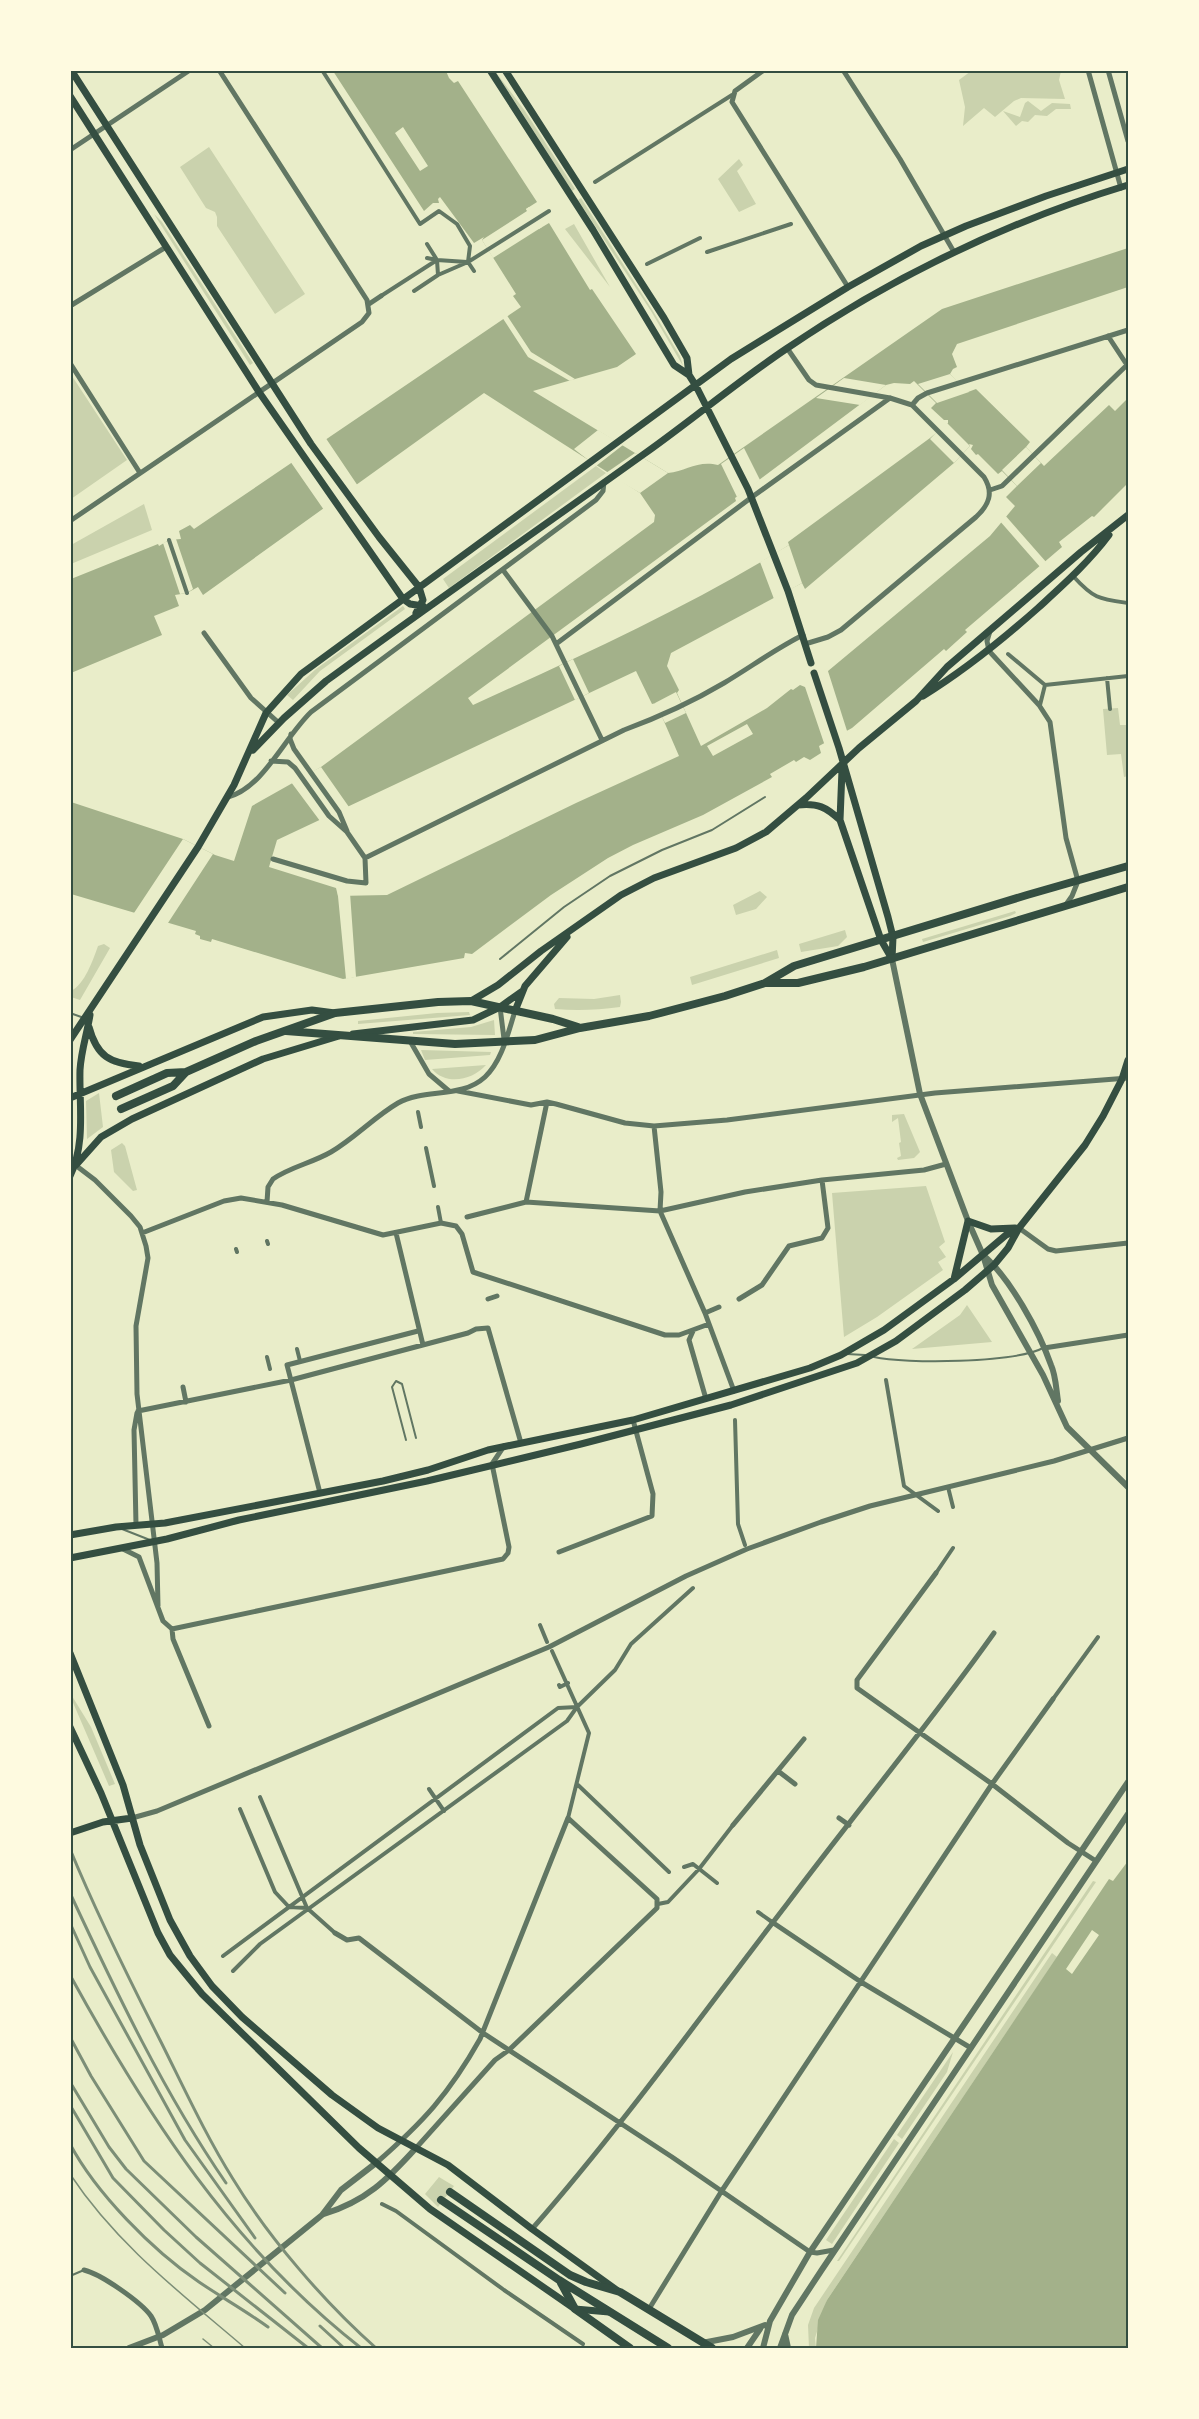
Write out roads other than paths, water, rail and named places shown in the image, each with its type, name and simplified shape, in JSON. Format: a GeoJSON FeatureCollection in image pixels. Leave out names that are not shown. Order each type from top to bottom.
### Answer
{"type":"FeatureCollection","features":[{"type":"Feature","properties":{"kind":"main road"},"geometry":{"type":"LineString","coordinates":[[71,70],[311,444],[419,587],[423,596],[421,606],[412,618]]}},
{"type":"Feature","properties":{"kind":"main road"},"geometry":{"type":"LineString","coordinates":[[490,70],[578,205],[674,365],[689,375],[707,406],[752,497],[788,591],[812,663]]}},
{"type":"Feature","properties":{"kind":"main road"},"geometry":{"type":"LineString","coordinates":[[505,70],[664,318],[684,352],[689,375]]}},
{"type":"Feature","properties":{"kind":"main road"},"geometry":{"type":"LineString","coordinates":[[70,96],[259,392],[403,598],[410,604],[421,606],[437,602]]}},
{"type":"Feature","properties":{"kind":"main road"},"geometry":{"type":"LineString","coordinates":[[70,1040],[89,1019],[228,797],[266,713],[301,674],[731,359],[848,287],[921,246],[944,236],[1046,196],[1128,170]]}},
{"type":"Feature","properties":{"kind":"main road"},"geometry":{"type":"LineString","coordinates":[[249,754],[279,723],[326,681],[612,477],[787,348],[896,282],[954,252],[1045,213],[1125,187]]}},
{"type":"Feature","properties":{"kind":"main road"},"geometry":{"type":"LineString","coordinates":[[916,700],[963,671],[989,651],[1093,557],[1128,515]]}},
{"type":"Feature","properties":{"kind":"main road"},"geometry":{"type":"LineString","coordinates":[[471,1001],[498,985],[541,951],[621,895],[654,878],[736,848],[756,838],[798,805],[843,762],[916,700],[947,667],[1081,552],[1116,527]]}},
{"type":"Feature","properties":{"kind":"main road"},"geometry":{"type":"LineString","coordinates":[[814,673],[843,762],[893,937],[892,959]]}},
{"type":"Feature","properties":{"kind":"main road"},"geometry":{"type":"LineString","coordinates":[[843,762],[840,820],[881,940],[892,959]]}},
{"type":"Feature","properties":{"kind":"main road"},"geometry":{"type":"LineString","coordinates":[[798,805],[819,804],[829,809],[840,820]]}},
{"type":"Feature","properties":{"kind":"main road"},"geometry":{"type":"LineString","coordinates":[[286,1031],[455,1044],[535,1041],[580,1028],[649,1016],[765,983],[794,966],[1128,866]]}},
{"type":"Feature","properties":{"kind":"main road"},"geometry":{"type":"LineString","coordinates":[[765,983],[798,983],[892,959],[1128,886]]}},
{"type":"Feature","properties":{"kind":"main road"},"geometry":{"type":"LineString","coordinates":[[515,1011],[521,992],[533,974],[573,930]]}},
{"type":"Feature","properties":{"kind":"main road"},"geometry":{"type":"LineString","coordinates":[[73,1163],[101,1137],[124,1123],[263,1059],[339,1036],[473,1020],[500,1007],[521,992]]}},
{"type":"Feature","properties":{"kind":"main road"},"geometry":{"type":"LineString","coordinates":[[70,1098],[263,1017],[312,1010],[335,1013],[438,1002],[471,1001],[553,1019],[580,1028]]}},
{"type":"Feature","properties":{"kind":"main road"},"geometry":{"type":"LineString","coordinates":[[116,1096],[167,1073],[186,1072],[256,1041],[335,1013]]}},
{"type":"Feature","properties":{"kind":"main road"},"geometry":{"type":"LineString","coordinates":[[89,1019],[92,1037],[101,1054],[117,1063],[141,1067]]}},
{"type":"Feature","properties":{"kind":"main road"},"geometry":{"type":"LineString","coordinates":[[70,1176],[81,1131],[82,1053],[89,1019]]}},
{"type":"Feature","properties":{"kind":"main road"},"geometry":{"type":"LineString","coordinates":[[70,1558],[427,1481],[636,1431],[731,1405],[857,1363],[896,1341],[994,1265],[1008,1248],[1019,1228],[1085,1145],[1125,1078],[1128,1060]]}},
{"type":"Feature","properties":{"kind":"main road"},"geometry":{"type":"LineString","coordinates":[[121,1109],[173,1086],[186,1072]]}},
{"type":"Feature","properties":{"kind":"main road"},"geometry":{"type":"LineString","coordinates":[[954,1279],[968,1221],[992,1229],[1019,1228]]}},
{"type":"Feature","properties":{"kind":"main road"},"geometry":{"type":"LineString","coordinates":[[70,1535],[116,1527],[151,1525],[428,1470],[504,1446],[633,1420],[810,1368],[841,1355],[884,1330],[954,1279],[1006,1235],[1019,1228]]}},
{"type":"Feature","properties":{"kind":"main road"},"geometry":{"type":"LineString","coordinates":[[731,1405],[734,1391]]}},
{"type":"Feature","properties":{"kind":"main road"},"geometry":{"type":"LineString","coordinates":[[706,1399],[731,1405]]}},
{"type":"Feature","properties":{"kind":"main road"},"geometry":{"type":"LineString","coordinates":[[70,1653],[123,1785],[140,1845],[170,1920],[190,1956],[212,1986],[242,2017],[302,2070],[378,2128],[448,2164],[532,2229],[620,2292],[712,2349]]}},
{"type":"Feature","properties":{"kind":"main road"},"geometry":{"type":"LineString","coordinates":[[70,1727],[158,1933],[171,1956],[202,1994],[376,2163],[436,2214],[630,2349]]}},
{"type":"Feature","properties":{"kind":"main road"},"geometry":{"type":"LineString","coordinates":[[71,1833],[111,1820],[132,1818]]}},
{"type":"Feature","properties":{"kind":"main road"},"geometry":{"type":"LineString","coordinates":[[450,2192],[570,2274],[586,2282],[620,2292]]}},
{"type":"Feature","properties":{"kind":"main road"},"geometry":{"type":"LineString","coordinates":[[441,2200],[559,2280],[669,2349]]}},
{"type":"Feature","properties":{"kind":"main road"},"geometry":{"type":"LineString","coordinates":[[559,2280],[575,2309]]}},
{"type":"Feature","properties":{"kind":"main road"},"geometry":{"type":"LineString","coordinates":[[575,2309],[612,2312]]}},
{"type":"Feature","properties":{"kind":"street"},"geometry":{"type":"LineString","coordinates":[[70,150],[190,70]]}},
{"type":"Feature","properties":{"kind":"street"},"geometry":{"type":"LineString","coordinates":[[70,521],[362,322],[369,313],[369,304],[219,70]]}},
{"type":"Feature","properties":{"kind":"street"},"geometry":{"type":"LineString","coordinates":[[322,70],[420,224],[440,211],[457,225],[470,246],[468,262],[474,271]]}},
{"type":"Feature","properties":{"kind":"street"},"geometry":{"type":"LineString","coordinates":[[595,182],[732,95],[739,87],[764,70]]}},
{"type":"Feature","properties":{"kind":"street"},"geometry":{"type":"LineString","coordinates":[[843,70],[900,159],[954,252]]}},
{"type":"Feature","properties":{"kind":"street"},"geometry":{"type":"LineString","coordinates":[[1088,70],[1117,173],[1125,187]]}},
{"type":"Feature","properties":{"kind":"street"},"geometry":{"type":"LineString","coordinates":[[1108,70],[1128,141]]}},
{"type":"Feature","properties":{"kind":"street"},"geometry":{"type":"LineString","coordinates":[[732,95],[735,108],[848,287]]}},
{"type":"Feature","properties":{"kind":"street"},"geometry":{"type":"LineString","coordinates":[[414,291],[438,275],[468,262],[549,211]]}},
{"type":"Feature","properties":{"kind":"street"},"geometry":{"type":"LineString","coordinates":[[707,252],[791,224]]}},
{"type":"Feature","properties":{"kind":"street"},"geometry":{"type":"LineString","coordinates":[[647,264],[700,238]]}},
{"type":"Feature","properties":{"kind":"street"},"geometry":{"type":"LineString","coordinates":[[427,244],[437,260],[438,275]]}},
{"type":"Feature","properties":{"kind":"street"},"geometry":{"type":"LineString","coordinates":[[70,306],[166,247]]}},
{"type":"Feature","properties":{"kind":"street"},"geometry":{"type":"LineString","coordinates":[[427,258],[468,262]]}},
{"type":"Feature","properties":{"kind":"street"},"geometry":{"type":"LineString","coordinates":[[369,304],[437,260]]}},
{"type":"Feature","properties":{"kind":"street"},"geometry":{"type":"LineString","coordinates":[[912,405],[927,393],[1128,330]]}},
{"type":"Feature","properties":{"kind":"street"},"geometry":{"type":"LineString","coordinates":[[990,490],[999,488],[1010,479],[1128,365],[1108,336]]}},
{"type":"Feature","properties":{"kind":"street"},"geometry":{"type":"LineString","coordinates":[[787,348],[811,382],[830,388],[890,398],[912,405],[984,477],[990,490],[986,507],[974,520],[841,630],[828,637],[805,644]]}},
{"type":"Feature","properties":{"kind":"street"},"geometry":{"type":"LineString","coordinates":[[70,363],[140,473]]}},
{"type":"Feature","properties":{"kind":"street"},"geometry":{"type":"LineString","coordinates":[[556,644],[752,497],[890,398]]}},
{"type":"Feature","properties":{"kind":"street"},"geometry":{"type":"LineString","coordinates":[[228,797],[248,788],[291,732],[320,706],[596,501],[603,491],[604,482]]}},
{"type":"Feature","properties":{"kind":"street"},"geometry":{"type":"LineString","coordinates":[[169,540],[187,593]]}},
{"type":"Feature","properties":{"kind":"street"},"geometry":{"type":"LineString","coordinates":[[503,570],[552,636],[602,740]]}},
{"type":"Feature","properties":{"kind":"street"},"geometry":{"type":"LineString","coordinates":[[1073,576],[1086,591],[1100,599],[1128,603]]}},
{"type":"Feature","properties":{"kind":"street"},"geometry":{"type":"LineString","coordinates":[[990,631],[987,640],[989,651],[1039,705],[1050,722],[1066,838],[1078,881],[1065,906]]}},
{"type":"Feature","properties":{"kind":"street"},"geometry":{"type":"LineString","coordinates":[[204,633],[251,698],[279,723]]}},
{"type":"Feature","properties":{"kind":"street"},"geometry":{"type":"LineString","coordinates":[[365,858],[602,740],[662,716],[727,681],[777,648],[803,635]]}},
{"type":"Feature","properties":{"kind":"street"},"geometry":{"type":"LineString","coordinates":[[1008,654],[1045,685],[1128,676]]}},
{"type":"Feature","properties":{"kind":"street"},"geometry":{"type":"LineString","coordinates":[[1107,678],[1110,709]]}},
{"type":"Feature","properties":{"kind":"street"},"geometry":{"type":"LineString","coordinates":[[1039,705],[1045,685]]}},
{"type":"Feature","properties":{"kind":"street"},"geometry":{"type":"LineString","coordinates":[[273,859],[347,881],[366,883],[365,858],[347,832],[339,812],[292,744],[291,732]]}},
{"type":"Feature","properties":{"kind":"street"},"geometry":{"type":"LineString","coordinates":[[271,761],[288,762],[301,776],[329,816],[347,832]]}},
{"type":"Feature","properties":{"kind":"street"},"geometry":{"type":"LineString","coordinates":[[892,959],[920,1094],[1002,1306],[1031,1354],[1067,1427],[1128,1486]]}},
{"type":"Feature","properties":{"kind":"street"},"geometry":{"type":"LineString","coordinates":[[500,1007],[504,1043]]}},
{"type":"Feature","properties":{"kind":"street"},"geometry":{"type":"LineString","coordinates":[[458,1090],[479,1082],[491,1071],[515,1011]]}},
{"type":"Feature","properties":{"kind":"street"},"geometry":{"type":"LineString","coordinates":[[410,1041],[429,1074],[449,1090]]}},
{"type":"Feature","properties":{"kind":"street"},"geometry":{"type":"LineString","coordinates":[[267,1202],[268,1187],[273,1179],[332,1151],[398,1103],[426,1094],[449,1090],[531,1105],[547,1102],[625,1123],[654,1126],[727,1120],[920,1094],[1125,1078]]}},
{"type":"Feature","properties":{"kind":"street"},"geometry":{"type":"LineString","coordinates":[[526,1202],[547,1102]]}},
{"type":"Feature","properties":{"kind":"street"},"geometry":{"type":"LineString","coordinates":[[418,1112],[421,1127]]}},
{"type":"Feature","properties":{"kind":"street"},"geometry":{"type":"LineString","coordinates":[[654,1126],[661,1192],[660,1211],[705,1313],[734,1391]]}},
{"type":"Feature","properties":{"kind":"street"},"geometry":{"type":"LineString","coordinates":[[426,1148],[434,1186]]}},
{"type":"Feature","properties":{"kind":"street"},"geometry":{"type":"LineString","coordinates":[[73,1163],[95,1180],[131,1216],[142,1233],[148,1258],[136,1326],[138,1411],[157,1563],[158,1606]]}},
{"type":"Feature","properties":{"kind":"street"},"geometry":{"type":"LineString","coordinates":[[467,1217],[526,1202],[660,1211],[745,1192],[822,1180],[924,1170],[946,1164]]}},
{"type":"Feature","properties":{"kind":"street"},"geometry":{"type":"LineString","coordinates":[[739,1299],[762,1286],[789,1246],[826,1235],[828,1228],[822,1180]]}},
{"type":"Feature","properties":{"kind":"street"},"geometry":{"type":"LineString","coordinates":[[142,1233],[233,1198],[267,1202],[383,1235],[441,1223],[456,1226],[462,1234],[473,1272],[665,1335],[679,1335],[709,1324]]}},
{"type":"Feature","properties":{"kind":"street"},"geometry":{"type":"LineString","coordinates":[[438,1207],[441,1223]]}},
{"type":"Feature","properties":{"kind":"street"},"geometry":{"type":"LineString","coordinates":[[1019,1228],[1048,1249],[1056,1251],[1128,1242]]}},
{"type":"Feature","properties":{"kind":"street"},"geometry":{"type":"LineString","coordinates":[[396,1233],[423,1345]]}},
{"type":"Feature","properties":{"kind":"street"},"geometry":{"type":"LineString","coordinates":[[983,1255],[1007,1282],[1044,1348],[1054,1372],[1059,1407]]}},
{"type":"Feature","properties":{"kind":"street"},"geometry":{"type":"LineString","coordinates":[[488,1299],[496,1296]]}},
{"type":"Feature","properties":{"kind":"street"},"geometry":{"type":"LineString","coordinates":[[705,1313],[719,1306]]}},
{"type":"Feature","properties":{"kind":"street"},"geometry":{"type":"LineString","coordinates":[[138,1411],[291,1380],[476,1329],[488,1328],[521,1443]]}},
{"type":"Feature","properties":{"kind":"street"},"geometry":{"type":"LineString","coordinates":[[320,1493],[287,1365],[418,1331]]}},
{"type":"Feature","properties":{"kind":"street"},"geometry":{"type":"LineString","coordinates":[[693,1331],[688,1340],[706,1399]]}},
{"type":"Feature","properties":{"kind":"street"},"geometry":{"type":"LineString","coordinates":[[1044,1348],[1128,1335]]}},
{"type":"Feature","properties":{"kind":"street"},"geometry":{"type":"LineString","coordinates":[[297,1349],[300,1361]]}},
{"type":"Feature","properties":{"kind":"street"},"geometry":{"type":"LineString","coordinates":[[267,1357],[270,1369]]}},
{"type":"Feature","properties":{"kind":"street"},"geometry":{"type":"LineString","coordinates":[[886,1380],[904,1486],[938,1511]]}},
{"type":"Feature","properties":{"kind":"street"},"geometry":{"type":"LineString","coordinates":[[183,1387],[186,1402]]}},
{"type":"Feature","properties":{"kind":"street"},"geometry":{"type":"LineString","coordinates":[[136,1526],[134,1430],[138,1411]]}},
{"type":"Feature","properties":{"kind":"street"},"geometry":{"type":"LineString","coordinates":[[559,1552],[652,1516],[653,1494],[633,1420]]}},
{"type":"Feature","properties":{"kind":"street"},"geometry":{"type":"LineString","coordinates":[[735,1420],[738,1524],[745,1545]]}},
{"type":"Feature","properties":{"kind":"street"},"geometry":{"type":"LineString","coordinates":[[132,1818],[157,1812],[549,1647],[686,1576],[747,1549],[844,1514],[1090,1451],[1128,1438]]}},
{"type":"Feature","properties":{"kind":"street"},"geometry":{"type":"LineString","coordinates":[[172,1629],[200,1625],[497,1561],[507,1556],[509,1547],[492,1464],[504,1446]]}},
{"type":"Feature","properties":{"kind":"street"},"geometry":{"type":"LineString","coordinates":[[947,1486],[952,1507]]}},
{"type":"Feature","properties":{"kind":"street"},"geometry":{"type":"LineString","coordinates":[[120,1547],[139,1557],[163,1621],[172,1629],[173,1639],[209,1726]]}},
{"type":"Feature","properties":{"kind":"street"},"geometry":{"type":"LineString","coordinates":[[953,1548],[857,1680],[856,1685],[860,1691],[1096,1861]]}},
{"type":"Feature","properties":{"kind":"street"},"geometry":{"type":"LineString","coordinates":[[233,1971],[260,1944],[307,1908],[567,1721],[577,1707],[615,1671],[631,1644],[693,1587]]}},
{"type":"Feature","properties":{"kind":"street"},"geometry":{"type":"LineString","coordinates":[[540,1626],[547,1642]]}},
{"type":"Feature","properties":{"kind":"street"},"geometry":{"type":"LineString","coordinates":[[532,2229],[620,2122],[772,1922],[921,1733],[994,1633]]}},
{"type":"Feature","properties":{"kind":"street"},"geometry":{"type":"LineString","coordinates":[[649,2309],[721,2192],[992,1784],[1098,1637]]}},
{"type":"Feature","properties":{"kind":"street"},"geometry":{"type":"LineString","coordinates":[[129,2349],[161,2336],[212,2305],[322,2215],[341,2190],[376,2163],[427,2116],[467,2064],[483,2033],[568,1818],[589,1733],[552,1651]]}},
{"type":"Feature","properties":{"kind":"street"},"geometry":{"type":"LineString","coordinates":[[559,1685],[560,1687],[568,1683]]}},
{"type":"Feature","properties":{"kind":"street"},"geometry":{"type":"LineString","coordinates":[[222,1956],[558,1708],[577,1707]]}},
{"type":"Feature","properties":{"kind":"street"},"geometry":{"type":"LineString","coordinates":[[658,1904],[668,1902],[699,1869],[804,1739]]}},
{"type":"Feature","properties":{"kind":"street"},"geometry":{"type":"LineString","coordinates":[[778,1771],[795,1784]]}},
{"type":"Feature","properties":{"kind":"street"},"geometry":{"type":"LineString","coordinates":[[747,2349],[767,2323],[810,2252],[1128,1782]]}},
{"type":"Feature","properties":{"kind":"street"},"geometry":{"type":"LineString","coordinates":[[578,1784],[669,1872]]}},
{"type":"Feature","properties":{"kind":"street"},"geometry":{"type":"LineString","coordinates":[[429,1789],[444,1811]]}},
{"type":"Feature","properties":{"kind":"street"},"geometry":{"type":"LineString","coordinates":[[260,1797],[307,1908],[335,1933],[347,1940],[359,1938],[483,2033],[620,2122],[810,2252],[834,2250]]}},
{"type":"Feature","properties":{"kind":"street"},"geometry":{"type":"LineString","coordinates":[[240,1809],[275,1892],[289,1907],[307,1908]]}},
{"type":"Feature","properties":{"kind":"street"},"geometry":{"type":"LineString","coordinates":[[780,2349],[797,2308],[834,2250],[1128,1814]]}},
{"type":"Feature","properties":{"kind":"street"},"geometry":{"type":"LineString","coordinates":[[322,2215],[349,2206],[391,2176],[495,2060],[509,2050],[657,1908],[657,1899],[568,1818]]}},
{"type":"Feature","properties":{"kind":"street"},"geometry":{"type":"LineString","coordinates":[[839,1818],[849,1825]]}},
{"type":"Feature","properties":{"kind":"street"},"geometry":{"type":"LineString","coordinates":[[684,1867],[693,1864],[717,1882]]}},
{"type":"Feature","properties":{"kind":"street"},"geometry":{"type":"LineString","coordinates":[[758,1912],[861,1982],[970,2048]]}},
{"type":"Feature","properties":{"kind":"street"},"geometry":{"type":"LineString","coordinates":[[382,2204],[396,2211],[496,2285],[583,2343]]}},
{"type":"Feature","properties":{"kind":"street"},"geometry":{"type":"LineString","coordinates":[[84,2270],[93,2272],[150,2315],[161,2336],[162,2349]]}},
{"type":"Feature","properties":{"kind":"street"},"geometry":{"type":"LineString","coordinates":[[702,2343],[733,2337],[767,2323]]}},
{"type":"Feature","properties":{"kind":"street"},"geometry":{"type":"LineString","coordinates":[[763,2349],[767,2323]]}},
{"type":"Feature","properties":{"kind":"street"},"geometry":{"type":"LineString","coordinates":[[785,2333],[788,2349]]}},
{"type":"Feature","properties":{"kind":"lane"},"geometry":{"type":"LineString","coordinates":[[500,959],[564,907],[610,876],[662,850],[712,830],[765,797]]}},
{"type":"Feature","properties":{"kind":"lane"},"geometry":{"type":"LineString","coordinates":[[70,1013],[89,1019]]}},
{"type":"Feature","properties":{"kind":"lane"},"geometry":{"type":"LineString","coordinates":[[841,1355],[861,1354],[914,1361],[1009,1357],[1031,1354],[1044,1348]]}},
{"type":"Feature","properties":{"kind":"lane"},"geometry":{"type":"LineString","coordinates":[[406,1440],[392,1387],[396,1381],[402,1384],[416,1437]]}},
{"type":"Feature","properties":{"kind":"lane"},"geometry":{"type":"LineString","coordinates":[[116,1527],[153,1541]]}},
{"type":"Feature","properties":{"kind":"lane"},"geometry":{"type":"LineString","coordinates":[[70,2276],[84,2270]]}},
{"type":"Feature","properties":{"kind":"tram line"},"geometry":{"type":"LineString","coordinates":[[70,2174],[88,2200],[129,2246],[174,2288],[245,2348]]}},
{"type":"Feature","properties":{"kind":"tram line"},"geometry":{"type":"LineString","coordinates":[[203,2339],[214,2348]]}},
{"type":"Feature","properties":{"kind":"railway"},"geometry":{"type":"LineString","coordinates":[[70,1849],[125,1971],[223,2163],[280,2246],[317,2290],[376,2348]]}},
{"type":"Feature","properties":{"kind":"railway"},"geometry":{"type":"LineString","coordinates":[[70,1893],[123,2005],[162,2078],[203,2149],[226,2183]]}},
{"type":"Feature","properties":{"kind":"railway"},"geometry":{"type":"LineString","coordinates":[[70,1923],[90,1967],[185,2140],[255,2238]]}},
{"type":"Feature","properties":{"kind":"railway"},"geometry":{"type":"LineString","coordinates":[[70,1975],[130,2079],[196,2177],[272,2267],[315,2309],[361,2348]]}},
{"type":"Feature","properties":{"kind":"railway"},"geometry":{"type":"LineString","coordinates":[[70,2037],[91,2076],[144,2161],[285,2293]]}},
{"type":"Feature","properties":{"kind":"railway"},"geometry":{"type":"LineString","coordinates":[[70,2082],[109,2147],[126,2169],[196,2237],[322,2348]]}},
{"type":"Feature","properties":{"kind":"railway"},"geometry":{"type":"LineString","coordinates":[[70,2105],[113,2178],[200,2263],[308,2348]]}},
{"type":"Feature","properties":{"kind":"railway"},"geometry":{"type":"LineString","coordinates":[[70,2144],[81,2163],[110,2201],[144,2237],[181,2269],[268,2327]]}},
{"type":"Feature","properties":{"kind":"railway"},"geometry":{"type":"LineString","coordinates":[[320,2326],[344,2348]]}}]}
